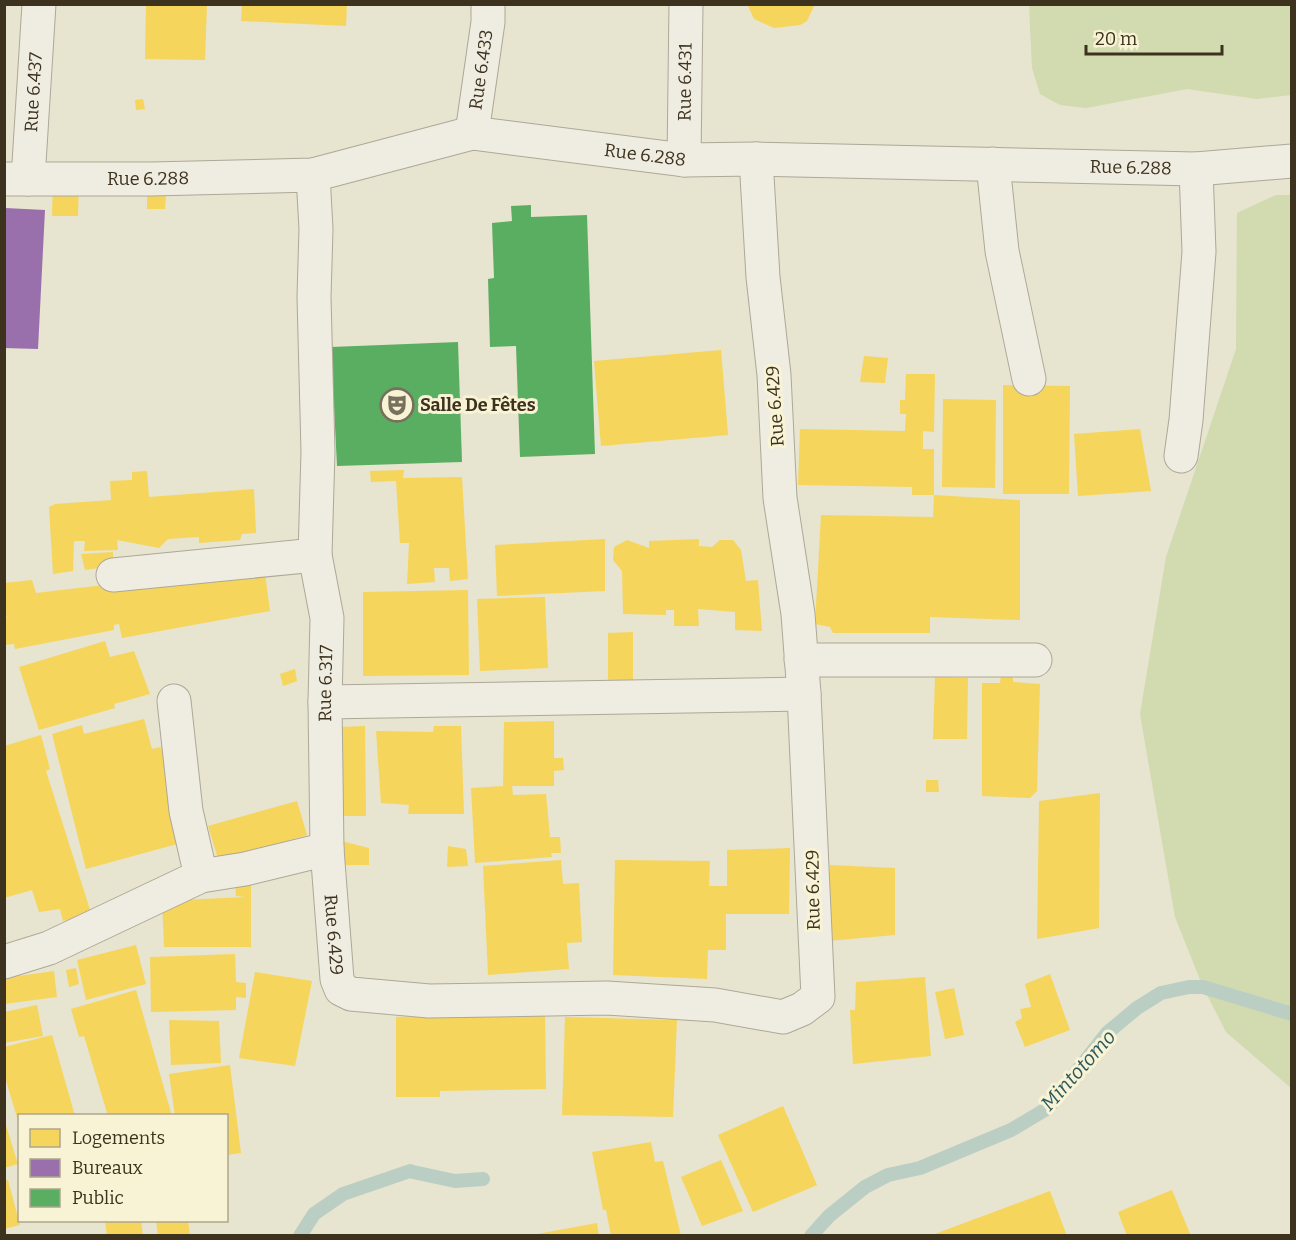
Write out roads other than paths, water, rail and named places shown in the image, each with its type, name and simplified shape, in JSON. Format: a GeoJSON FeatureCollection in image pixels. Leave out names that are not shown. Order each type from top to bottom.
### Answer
{"type":"FeatureCollection","features":[{"type":"Feature","properties":{"kind":"street","name":"Rue 6.437"},"geometry":{"type":"LineString","coordinates":[[16,179],[39,4]]}},
{"type":"Feature","properties":{"kind":"street","name":"Rue 6.433"},"geometry":{"type":"LineString","coordinates":[[472,133],[488,22],[488,4]]}},
{"type":"Feature","properties":{"kind":"street","name":"Rue 6.431"},"geometry":{"type":"LineString","coordinates":[[684,160],[686,4]]}},
{"type":"Feature","properties":{"kind":"street","name":"Rue 6.288"},"geometry":{"type":"LineString","coordinates":[[16,179],[151,179],[313,175],[472,133],[684,160],[756,159],[1197,169],[1292,161]]}},
{"type":"Feature","properties":{"kind":"street","name":"Rue 6.429"},"geometry":{"type":"LineString","coordinates":[[327,849],[338,979],[341,989],[351,994],[429,1001],[607,998],[715,1005],[783,1017],[802,1009],[818,997],[804,694],[798,614],[780,498],[774,375],[763,277],[756,159]]}},
{"type":"Feature","properties":{"kind":"street"},"geometry":{"type":"LineString","coordinates":[[993,164],[1002,251],[1029,379]]}},
{"type":"Feature","properties":{"kind":"street"},"geometry":{"type":"LineString","coordinates":[[1181,456],[1186,420],[1199,252],[1197,169]]}},
{"type":"Feature","properties":{"kind":"street","name":"Rue 6.317"},"geometry":{"type":"LineString","coordinates":[[313,175],[316,229],[314,297],[318,452],[315,555],[327,618],[325,702],[327,849]]}},
{"type":"Feature","properties":{"kind":"street"},"geometry":{"type":"LineString","coordinates":[[113,575],[315,555]]}},
{"type":"Feature","properties":{"kind":"street"},"geometry":{"type":"LineString","coordinates":[[801,660],[1035,660]]}},
{"type":"Feature","properties":{"kind":"street"},"geometry":{"type":"LineString","coordinates":[[325,702],[804,694]]}},
{"type":"Feature","properties":{"kind":"street"},"geometry":{"type":"LineString","coordinates":[[174,701],[186,811],[201,876]]}},
{"type":"Feature","properties":{"kind":"street"},"geometry":{"type":"LineString","coordinates":[[4,962],[49,948],[201,876],[245,869],[327,849]]}},
{"type":"Feature","properties":{"kind":"waterway","name":"Mintotomo"},"geometry":{"type":"LineString","coordinates":[[811,1236],[829,1216],[865,1187],[888,1175],[920,1168],[1011,1130],[1048,1108],[1107,1033],[1137,1008],[1161,993],[1189,987],[1203,987],[1292,1014]]}},
{"type":"Feature","properties":{"kind":"waterway"},"geometry":{"type":"LineString","coordinates":[[300,1236],[314,1214],[343,1194],[410,1171]]}},
{"type":"Feature","properties":{"kind":"waterway"},"geometry":{"type":"LineString","coordinates":[[413,1172],[455,1181],[483,1179]]}},
{"type":"Feature","properties":{"kind":"place","name":"Salle De Fêtes"},"geometry":{"type":"Point","coordinates":[397,405]}}]}
